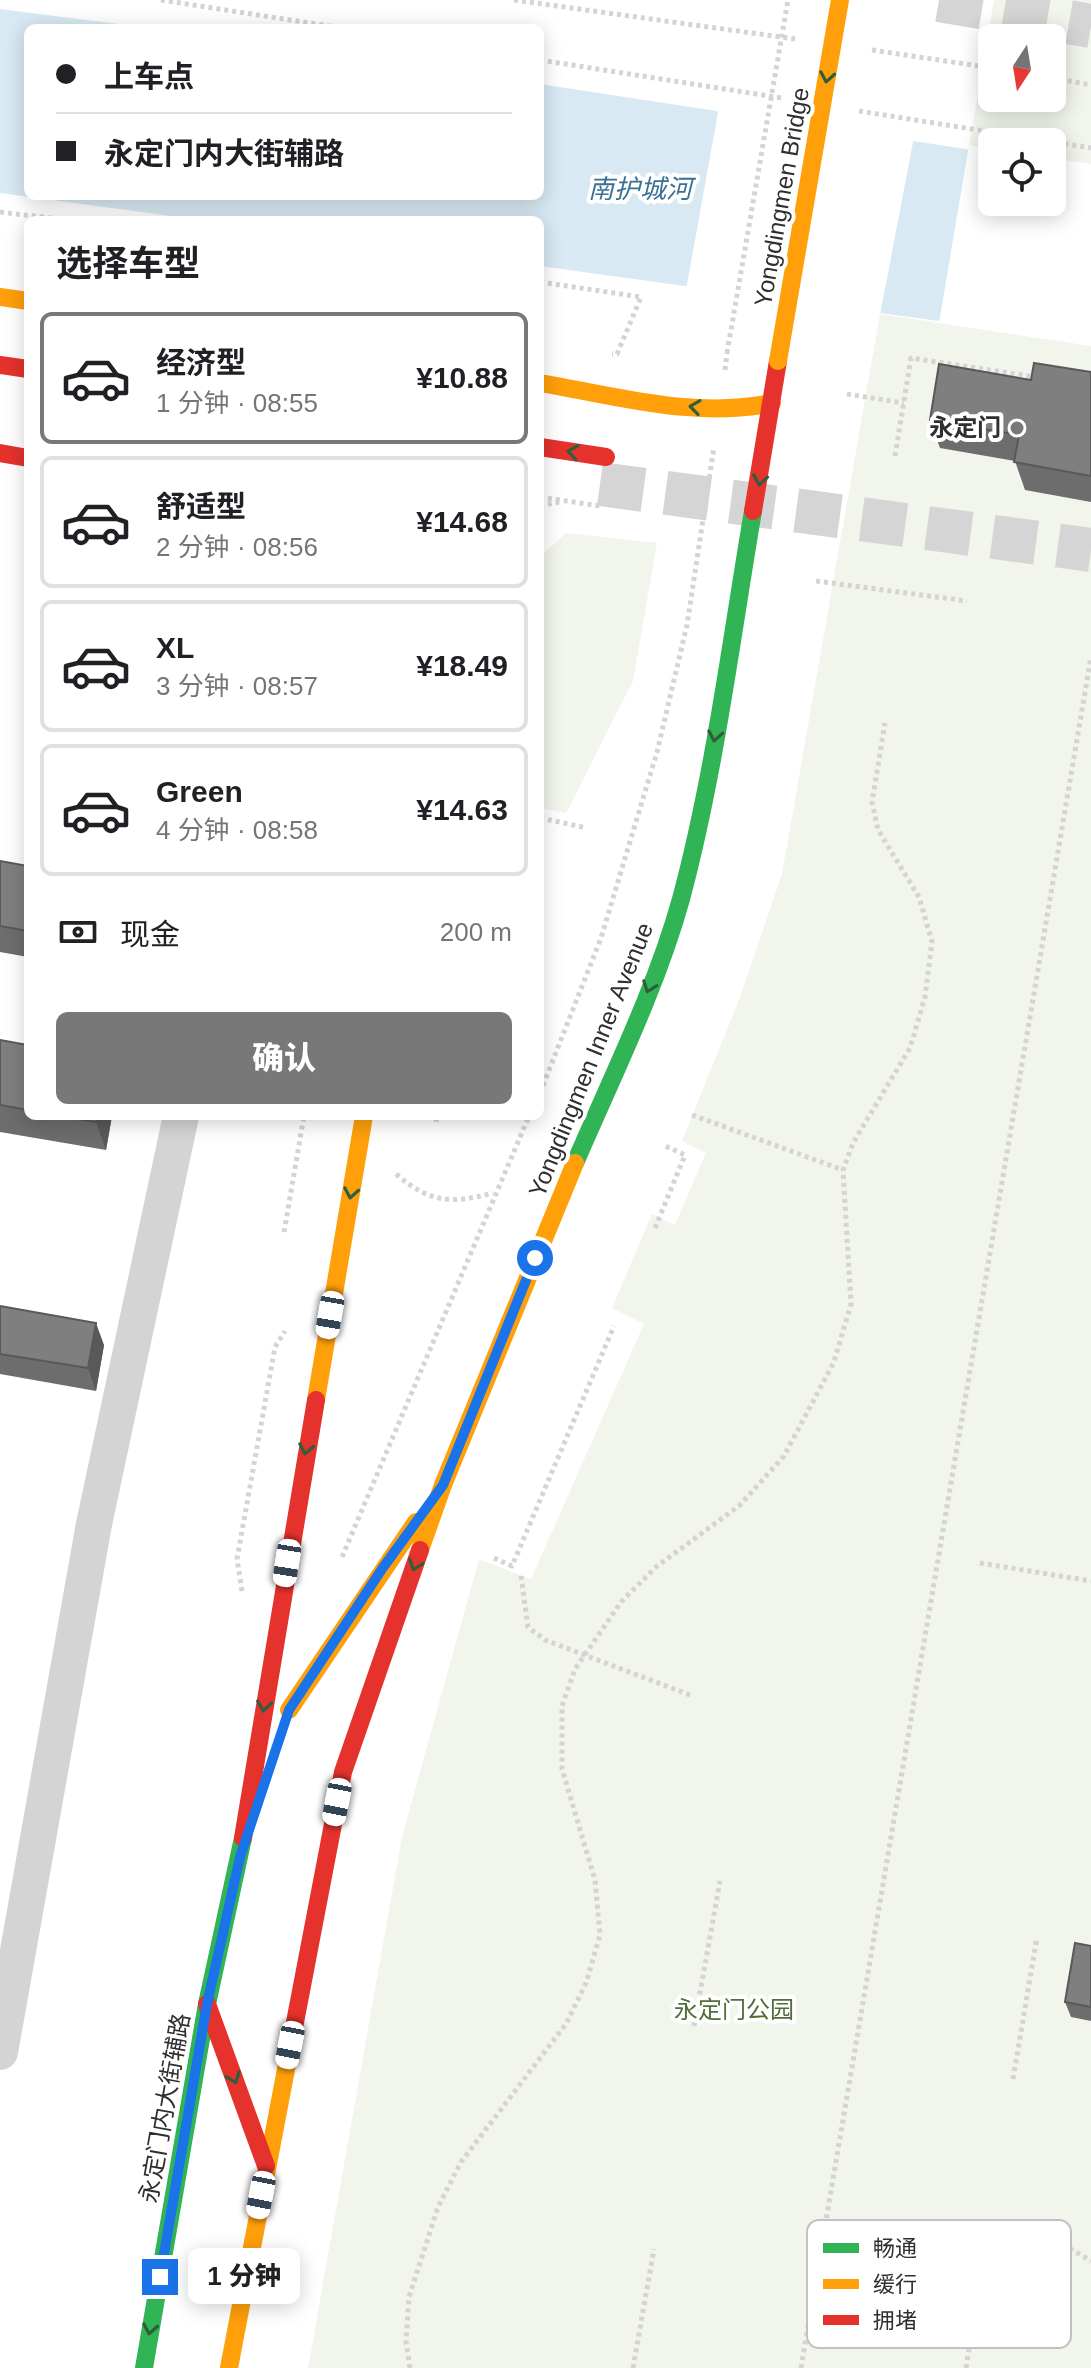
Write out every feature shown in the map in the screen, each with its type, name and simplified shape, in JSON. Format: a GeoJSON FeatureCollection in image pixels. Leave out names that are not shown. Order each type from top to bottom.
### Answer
{"type":"FeatureCollection","features":[{"type":"Feature","properties":{"kind":"main road","name":"Yongdingmen Bridge"},"geometry":{"type":"LineString","coordinates":[[772,403],[840,0]]}},
{"type":"Feature","properties":{"kind":"main road"},"geometry":{"type":"LineString","coordinates":[[0,297],[24,300]]}},
{"type":"Feature","properties":{"kind":"main road"},"geometry":{"type":"LineString","coordinates":[[0,365],[24,368]]}},
{"type":"Feature","properties":{"kind":"main road"},"geometry":{"type":"LineString","coordinates":[[544,384],[720,411],[772,403]]}},
{"type":"Feature","properties":{"kind":"main road","name":"Yongdingmen Inner Avenue"},"geometry":{"type":"LineString","coordinates":[[229,2368],[343,1772],[443,1485],[525,1281],[635,1024],[680,901],[704,801],[772,403]]}},
{"type":"Feature","properties":{"kind":"main road"},"geometry":{"type":"LineString","coordinates":[[544,448],[606,457]]}},
{"type":"Feature","properties":{"kind":"main road"},"geometry":{"type":"LineString","coordinates":[[0,453],[24,457]]}},
{"type":"Feature","properties":{"kind":"main road"},"geometry":{"type":"LineString","coordinates":[[240,1857],[363,1120]]}},
{"type":"Feature","properties":{"kind":"main road"},"geometry":{"type":"LineString","coordinates":[[240,1857],[284,1725],[382,1569],[443,1485]]}},
{"type":"Feature","properties":{"kind":"main road","name":"永定门内大街辅路"},"geometry":{"type":"LineString","coordinates":[[144,2368],[207,2004],[240,1857]]}},
{"type":"Feature","properties":{"kind":"main road"},"geometry":{"type":"LineString","coordinates":[[207,2004],[266,2166]]}},
{"type":"Feature","properties":{"kind":"street"},"geometry":{"type":"LineString","coordinates":[[0,2052],[94,1524],[180,1120]]}},
{"type":"Feature","properties":{"kind":"path"},"geometry":{"type":"LineString","coordinates":[[161,0],[316,24]]}},
{"type":"Feature","properties":{"kind":"path"},"geometry":{"type":"LineString","coordinates":[[514,0],[801,40]]}},
{"type":"Feature","properties":{"kind":"path"},"geometry":{"type":"LineString","coordinates":[[727,353],[788,0]]}},
{"type":"Feature","properties":{"kind":"path"},"geometry":{"type":"LineString","coordinates":[[862,49],[978,66]]}},
{"type":"Feature","properties":{"kind":"path"},"geometry":{"type":"LineString","coordinates":[[1066,81],[1091,85]]}},
{"type":"Feature","properties":{"kind":"path"},"geometry":{"type":"LineString","coordinates":[[0,212],[33,216]]}},
{"type":"Feature","properties":{"kind":"path"},"geometry":{"type":"LineString","coordinates":[[544,283],[641,297],[617,354],[602,352]]}},
{"type":"Feature","properties":{"kind":"path"},"geometry":{"type":"LineString","coordinates":[[895,456],[911,358],[1044,379]]}},
{"type":"Feature","properties":{"kind":"path"},"geometry":{"type":"LineString","coordinates":[[847,394],[904,403]]}},
{"type":"Feature","properties":{"kind":"path"},"geometry":{"type":"LineString","coordinates":[[544,1083],[601,938],[661,738],[687,625],[720,411]]}},
{"type":"Feature","properties":{"kind":"path"},"geometry":{"type":"LineString","coordinates":[[544,498],[600,506]]}},
{"type":"Feature","properties":{"kind":"path"},"geometry":{"type":"LineString","coordinates":[[544,505],[564,501]]}},
{"type":"Feature","properties":{"kind":"path"},"geometry":{"type":"LineString","coordinates":[[816,581],[967,601]]}},
{"type":"Feature","properties":{"kind":"path"},"geometry":{"type":"LineString","coordinates":[[826,2220],[1091,657]]}},
{"type":"Feature","properties":{"kind":"path"},"geometry":{"type":"LineString","coordinates":[[410,2368],[406,2342],[409,2297],[438,2207],[461,2162],[566,2024],[586,1983],[600,1935],[595,1880],[562,1769],[562,1706],[583,1655],[621,1602],[656,1567],[740,1505],[784,1456],[834,1362],[851,1304],[843,1170],[853,1143],[910,1048],[925,997],[932,942],[919,897],[878,830],[872,802],[885,723]]}},
{"type":"Feature","properties":{"kind":"path"},"geometry":{"type":"LineString","coordinates":[[544,819],[587,828]]}},
{"type":"Feature","properties":{"kind":"path"},"geometry":{"type":"LineString","coordinates":[[692,1115],[843,1170]]}},
{"type":"Feature","properties":{"kind":"path"},"geometry":{"type":"LineString","coordinates":[[284,1232],[303,1120]]}},
{"type":"Feature","properties":{"kind":"path"},"geometry":{"type":"LineString","coordinates":[[339,1565],[360,1507],[527,1120]]}},
{"type":"Feature","properties":{"kind":"path"},"geometry":{"type":"LineString","coordinates":[[655,1228],[685,1155],[663,1145]]}},
{"type":"Feature","properties":{"kind":"path"},"geometry":{"type":"LineString","coordinates":[[392,1171],[408,1184],[438,1200],[457,1202],[494,1193]]}},
{"type":"Feature","properties":{"kind":"path"},"geometry":{"type":"LineString","coordinates":[[494,1558],[512,1566],[614,1326]]}},
{"type":"Feature","properties":{"kind":"path"},"geometry":{"type":"LineString","coordinates":[[980,1563],[1091,1581]]}},
{"type":"Feature","properties":{"kind":"path"},"geometry":{"type":"LineString","coordinates":[[521,1576],[528,1627],[545,1640],[690,1695]]}},
{"type":"Feature","properties":{"kind":"path"},"geometry":{"type":"LineString","coordinates":[[694,2026],[720,1881]]}},
{"type":"Feature","properties":{"kind":"path"},"geometry":{"type":"LineString","coordinates":[[1013,2079],[1037,1937]]}},
{"type":"Feature","properties":{"kind":"path"},"geometry":{"type":"LineString","coordinates":[[633,2368],[654,2249]]}},
{"type":"Feature","properties":{"kind":"path"},"geometry":{"type":"LineString","coordinates":[[1071,2249],[1091,2261]]}},
{"type":"Feature","properties":{"kind":"path"},"geometry":{"type":"LineString","coordinates":[[801,2368],[807,2333]]}},
{"type":"Feature","properties":{"kind":"path"},"geometry":{"type":"LineString","coordinates":[[966,2368],[969,2348]]}},
{"type":"Feature","properties":{"kind":"green space","name":"永定门公园"},"geometry":{"type":"Polygon","coordinates":[[[994,0],[1091,0],[1091,2368],[308,2368],[402,1837],[479,1559],[531,1579],[644,1324],[612,1308],[652,1214],[675,1225],[706,1153],[682,1141],[739,1000],[782,874],[880,314],[939,323],[978,94],[978,112],[1066,112],[1066,24],[990,24],[994,0]]]}},
{"type":"Feature","properties":{"kind":"green space"},"geometry":{"type":"Polygon","coordinates":[[[566,533],[657,543],[633,681],[566,813],[544,809],[544,553],[566,533]]]}},
{"type":"Feature","properties":{"kind":"water","name":"南护城河"},"geometry":{"type":"Polygon","coordinates":[[[0,9],[118,24],[24,24],[24,196],[0,193],[0,9]]]}},
{"type":"Feature","properties":{"kind":"water","name":"南护城河"},"geometry":{"type":"Polygon","coordinates":[[[544,85],[978,151],[978,216],[1056,216],[1091,342],[544,267],[544,216],[171,216],[52,200],[544,200],[544,85]]]}},
{"type":"Feature","properties":{"kind":"pier"},"geometry":{"type":"Polygon","coordinates":[[[719,107],[914,137],[880,315],[686,290],[719,107]]]}},
{"type":"Feature","properties":{"kind":"pier"},"geometry":{"type":"Polygon","coordinates":[[[969,145],[978,147],[978,216],[1066,216],[1066,160],[1091,164],[1091,346],[939,323],[969,145]]]}},
{"type":"Feature","properties":{"kind":"building","name":"永定门"},"geometry":{"type":"Polygon","coordinates":[[[1034,363],[1091,372],[1091,476],[1014,462],[1019,435],[930,420],[939,364],[1031,380],[1034,363]]]}},
{"type":"Feature","properties":{"kind":"building"},"geometry":{"type":"Polygon","coordinates":[[[0,861],[24,865],[24,930],[0,926],[0,861]]]}},
{"type":"Feature","properties":{"kind":"building"},"geometry":{"type":"Polygon","coordinates":[[[0,1040],[24,1044],[24,1109],[0,1105],[0,1040]]]}},
{"type":"Feature","properties":{"kind":"building"},"geometry":{"type":"Polygon","coordinates":[[[0,1306],[96,1323],[88,1368],[0,1354],[0,1306]]]}},
{"type":"Feature","properties":{"kind":"building"},"geometry":{"type":"Polygon","coordinates":[[[1075,1943],[1091,1946],[1091,2007],[1065,2002],[1075,1943]]]}},
{"type":"Feature","properties":{"kind":"tunnel"},"geometry":{"type":"LineString","coordinates":[[939,0],[1091,26]]}},
{"type":"Feature","properties":{"kind":"tunnel"},"geometry":{"type":"LineString","coordinates":[[600,484],[1091,550]]}},
{"type":"Feature","properties":{"kind":"traffic: fast"},"geometry":{"type":"LineString","coordinates":[[575,1163],[646,999],[681,899],[713,754],[753,511]]}},
{"type":"Feature","properties":{"kind":"traffic: fast"},"geometry":{"type":"LineString","coordinates":[[144,2368],[207,2004],[243,1838]]}},
{"type":"Feature","properties":{"kind":"traffic: slow"},"geometry":{"type":"LineString","coordinates":[[778,361],[840,0]]}},
{"type":"Feature","properties":{"kind":"traffic: slow"},"geometry":{"type":"LineString","coordinates":[[0,297],[24,300]]}},
{"type":"Feature","properties":{"kind":"traffic: slow"},"geometry":{"type":"LineString","coordinates":[[544,384],[685,407],[743,407],[772,403]]}},
{"type":"Feature","properties":{"kind":"traffic: slow"},"geometry":{"type":"LineString","coordinates":[[316,1400],[363,1120]]}},
{"type":"Feature","properties":{"kind":"traffic: slow"},"geometry":{"type":"LineString","coordinates":[[420,1550],[443,1485],[575,1163]]}},
{"type":"Feature","properties":{"kind":"traffic: slow"},"geometry":{"type":"LineString","coordinates":[[289,1710],[416,1522]]}},
{"type":"Feature","properties":{"kind":"traffic: slow"},"geometry":{"type":"LineString","coordinates":[[229,2368],[292,2038]]}},
{"type":"Feature","properties":{"kind":"traffic: jam"},"geometry":{"type":"LineString","coordinates":[[753,511],[778,361]]}},
{"type":"Feature","properties":{"kind":"traffic: jam"},"geometry":{"type":"LineString","coordinates":[[0,365],[24,368]]}},
{"type":"Feature","properties":{"kind":"traffic: jam"},"geometry":{"type":"LineString","coordinates":[[544,448],[606,457]]}},
{"type":"Feature","properties":{"kind":"traffic: jam"},"geometry":{"type":"LineString","coordinates":[[0,453],[24,457]]}},
{"type":"Feature","properties":{"kind":"traffic: jam"},"geometry":{"type":"LineString","coordinates":[[243,1838],[316,1400]]}},
{"type":"Feature","properties":{"kind":"traffic: jam"},"geometry":{"type":"LineString","coordinates":[[292,2038],[343,1772],[420,1550]]}},
{"type":"Feature","properties":{"kind":"traffic: jam"},"geometry":{"type":"LineString","coordinates":[[207,2004],[266,2166]]}},
{"type":"Feature","properties":{"kind":"place","name":"永定门"},"geometry":{"type":"Point","coordinates":[1017,428]}},
{"type":"Feature","properties":{"kind":"route"},"geometry":{"type":"LineString","coordinates":[[160,2277],[207,2004],[240,1857],[289,1710],[382,1569],[443,1485],[535,1258]]}}]}
